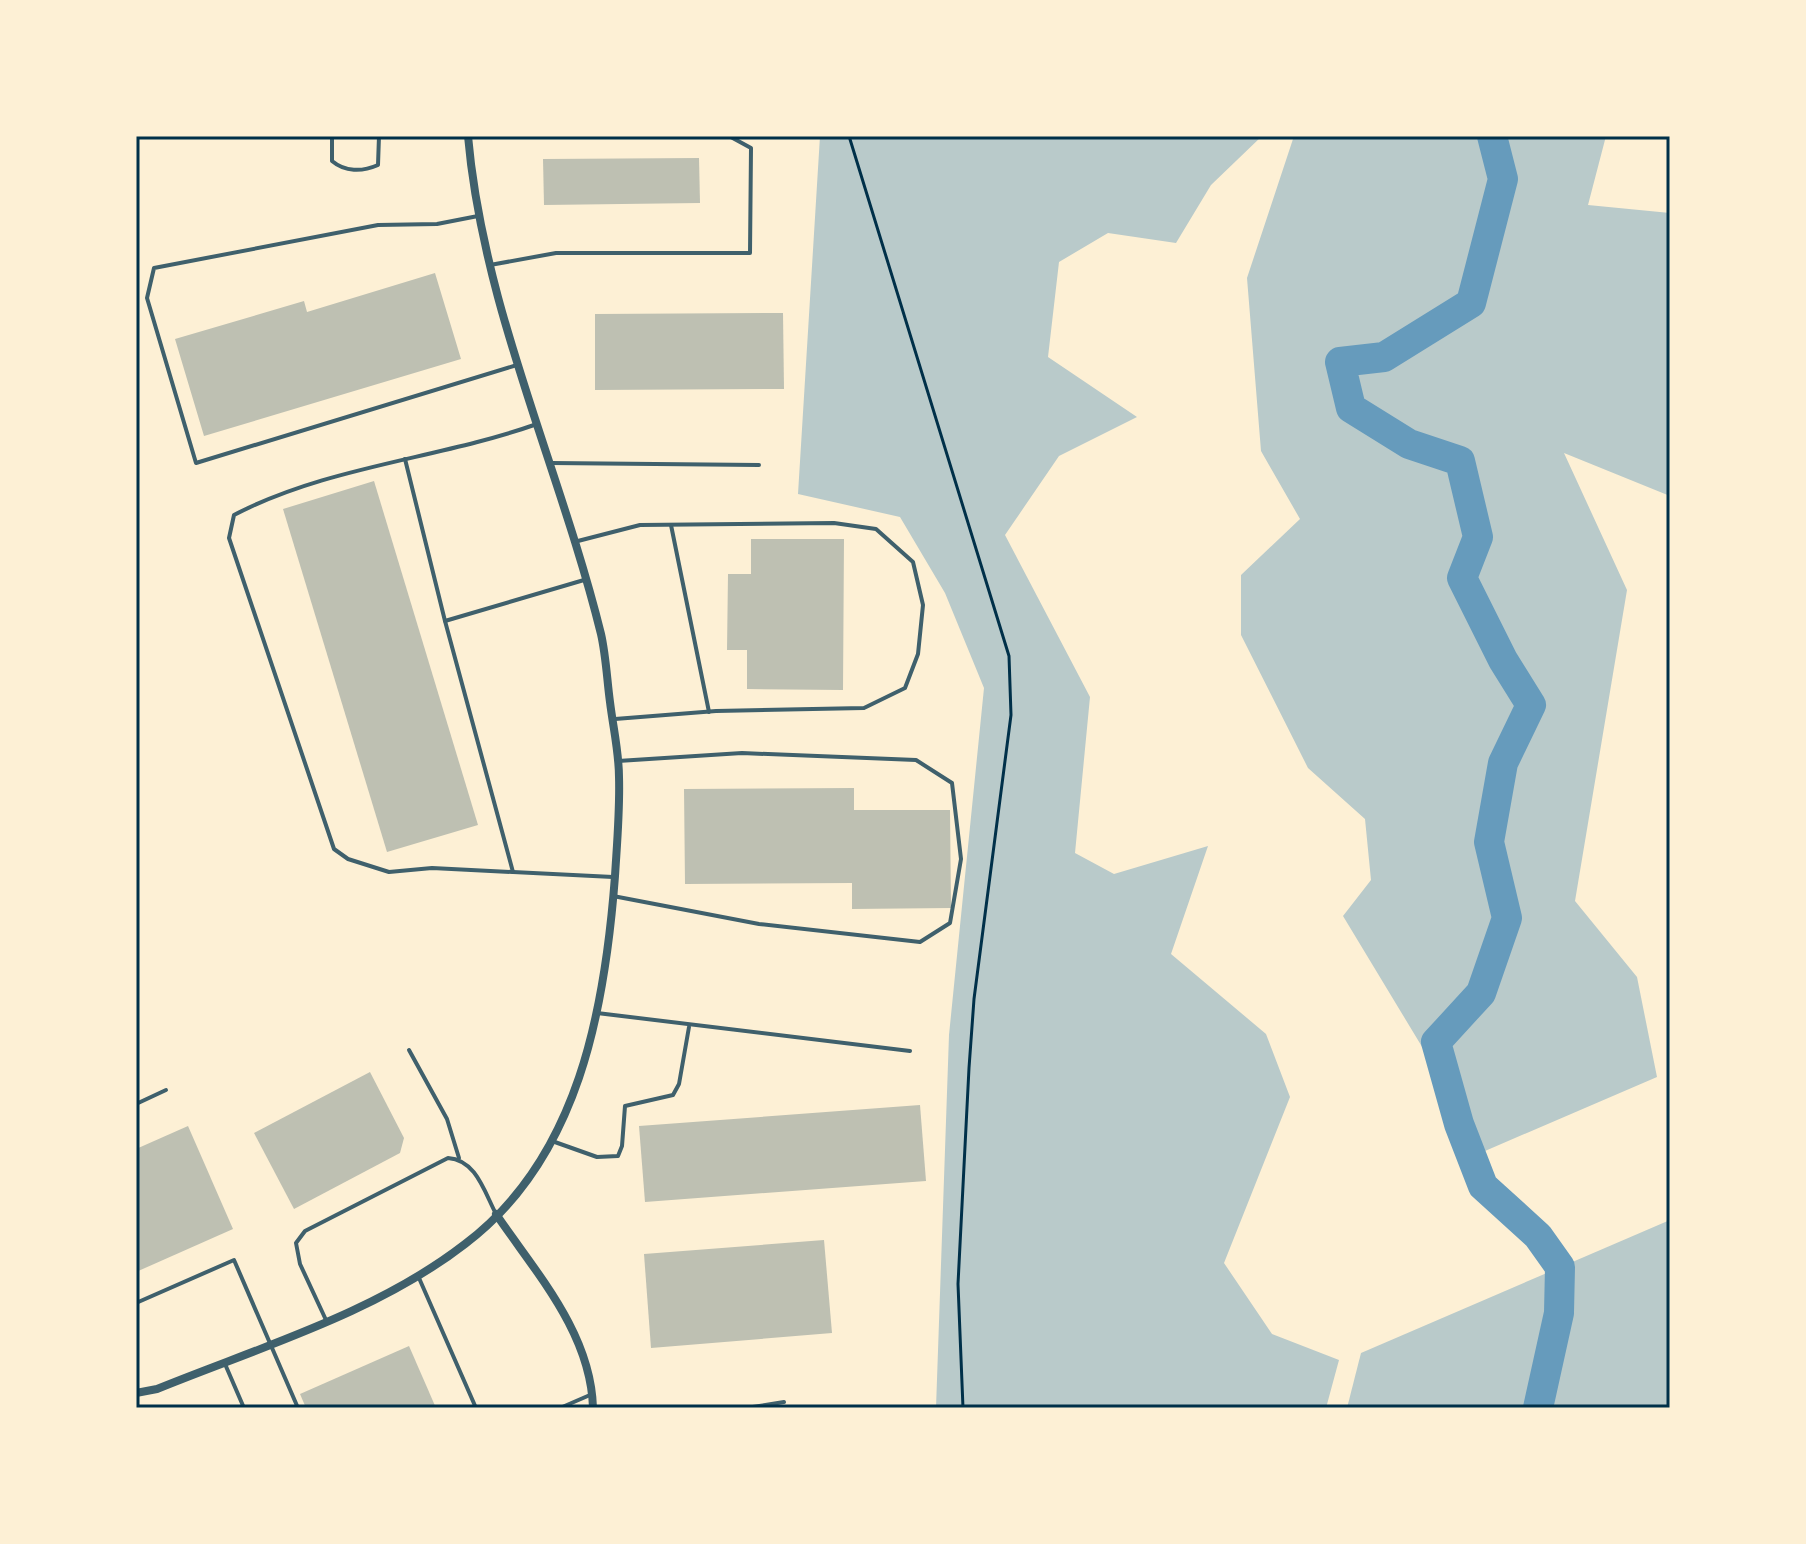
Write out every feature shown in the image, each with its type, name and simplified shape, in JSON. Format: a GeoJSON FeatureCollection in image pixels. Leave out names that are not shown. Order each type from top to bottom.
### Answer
{"type":"FeatureCollection","features":[{"type":"Feature","properties":{"kind":"street"},"geometry":{"type":"LineString","coordinates":[[136,1393],[157,1389],[326,1321],[418,1276],[468,1242],[524,1185],[552,1141],[586,1060],[597,1013],[613,896],[619,814],[618,761],[601,637],[490,265],[479,215],[468,136]]}},
{"type":"Feature","properties":{"kind":"street"},"geometry":{"type":"LineString","coordinates":[[496,1214],[568,1320],[584,1355],[593,1408]]}},
{"type":"Feature","properties":{"kind":"lane"},"geometry":{"type":"LineString","coordinates":[[332,136],[332,161],[342,169],[367,170],[378,165],[379,136]]}},
{"type":"Feature","properties":{"kind":"lane"},"geometry":{"type":"LineString","coordinates":[[490,265],[556,253],[750,253],[751,148],[729,136]]}},
{"type":"Feature","properties":{"kind":"lane"},"geometry":{"type":"LineString","coordinates":[[479,215],[437,224],[378,225],[154,268],[147,298],[196,463],[519,364]]}},
{"type":"Feature","properties":{"kind":"lane"},"geometry":{"type":"LineString","coordinates":[[537,424],[499,438],[298,488],[234,515],[229,538],[334,849],[348,859],[389,872],[432,868],[615,877]]}},
{"type":"Feature","properties":{"kind":"lane"},"geometry":{"type":"LineString","coordinates":[[405,459],[513,872]]}},
{"type":"Feature","properties":{"kind":"lane"},"geometry":{"type":"LineString","coordinates":[[549,463],[759,465]]}},
{"type":"Feature","properties":{"kind":"lane"},"geometry":{"type":"LineString","coordinates":[[573,542],[640,525],[834,523],[876,529],[913,562],[923,605],[918,654],[905,688],[864,708],[709,712],[612,719]]}},
{"type":"Feature","properties":{"kind":"lane"},"geometry":{"type":"LineString","coordinates":[[671,525],[709,712]]}},
{"type":"Feature","properties":{"kind":"lane"},"geometry":{"type":"LineString","coordinates":[[445,621],[584,580]]}},
{"type":"Feature","properties":{"kind":"lane"},"geometry":{"type":"LineString","coordinates":[[613,896],[759,924],[920,942],[950,923],[961,859],[952,783],[916,760],[742,753],[618,761]]}},
{"type":"Feature","properties":{"kind":"lane"},"geometry":{"type":"LineString","coordinates":[[597,1013],[689,1027],[910,1051]]}},
{"type":"Feature","properties":{"kind":"lane"},"geometry":{"type":"LineString","coordinates":[[552,1141],[597,1157],[618,1156],[622,1146],[625,1106],[673,1095],[679,1084],[689,1027]]}},
{"type":"Feature","properties":{"kind":"lane"},"geometry":{"type":"LineString","coordinates":[[409,1050],[447,1119],[459,1158]]}},
{"type":"Feature","properties":{"kind":"lane"},"geometry":{"type":"LineString","coordinates":[[136,1104],[166,1090]]}},
{"type":"Feature","properties":{"kind":"lane"},"geometry":{"type":"LineString","coordinates":[[326,1321],[300,1264],[296,1243],[305,1231],[448,1158],[459,1158],[471,1166],[496,1214]]}},
{"type":"Feature","properties":{"kind":"lane"},"geometry":{"type":"LineString","coordinates":[[136,1303],[234,1260],[298,1408]]}},
{"type":"Feature","properties":{"kind":"lane"},"geometry":{"type":"LineString","coordinates":[[418,1276],[476,1408]]}},
{"type":"Feature","properties":{"kind":"lane"},"geometry":{"type":"LineString","coordinates":[[224,1362],[244,1408]]}},
{"type":"Feature","properties":{"kind":"lane"},"geometry":{"type":"LineString","coordinates":[[560,1408],[593,1394]]}},
{"type":"Feature","properties":{"kind":"lane"},"geometry":{"type":"LineString","coordinates":[[746,1408],[784,1402]]}},
{"type":"Feature","properties":{"kind":"path"},"geometry":{"type":"LineString","coordinates":[[849,136],[1009,656],[1011,715],[974,999],[969,1068],[958,1284],[963,1408]]}},
{"type":"Feature","properties":{"kind":"shaded area"},"geometry":{"type":"Polygon","coordinates":[[[820,136],[1262,136],[1211,185],[1176,243],[1108,233],[1059,262],[1048,357],[1137,417],[1059,456],[1005,535],[1090,697],[1075,853],[1114,874],[1208,846],[1171,954],[1266,1034],[1290,1097],[1224,1263],[1272,1334],[1339,1360],[1326,1408],[936,1408],[949,1035],[984,688],[945,593],[900,517],[798,494],[820,136]]]}},
{"type":"Feature","properties":{"kind":"shaded area"},"geometry":{"type":"Polygon","coordinates":[[[1294,136],[1606,136],[1588,205],[1670,213],[1670,496],[1564,453],[1627,590],[1575,901],[1637,977],[1657,1077],[1485,1151],[1343,916],[1371,880],[1365,819],[1308,768],[1241,635],[1241,575],[1300,519],[1261,451],[1247,278],[1294,136]]]}},
{"type":"Feature","properties":{"kind":"shaded area"},"geometry":{"type":"Polygon","coordinates":[[[1670,1220],[1670,1408],[1347,1408],[1361,1353],[1670,1220]]]}},
{"type":"Feature","properties":{"kind":"building"},"geometry":{"type":"Polygon","coordinates":[[[699,158],[700,203],[544,205],[543,159],[699,158]]]}},
{"type":"Feature","properties":{"kind":"building"},"geometry":{"type":"Polygon","coordinates":[[[435,273],[461,359],[204,436],[175,339],[304,301],[307,312],[435,273]]]}},
{"type":"Feature","properties":{"kind":"building"},"geometry":{"type":"Polygon","coordinates":[[[783,313],[784,389],[595,390],[595,314],[783,313]]]}},
{"type":"Feature","properties":{"kind":"building"},"geometry":{"type":"Polygon","coordinates":[[[374,481],[478,825],[387,852],[283,509],[374,481]]]}},
{"type":"Feature","properties":{"kind":"building"},"geometry":{"type":"Polygon","coordinates":[[[751,539],[844,539],[843,690],[747,689],[747,650],[727,650],[728,574],[751,574],[751,539]]]}},
{"type":"Feature","properties":{"kind":"building"},"geometry":{"type":"Polygon","coordinates":[[[854,788],[854,810],[950,810],[951,908],[852,909],[852,883],[685,884],[684,789],[854,788]]]}},
{"type":"Feature","properties":{"kind":"building"},"geometry":{"type":"Polygon","coordinates":[[[370,1072],[404,1138],[400,1153],[294,1209],[254,1133],[370,1072]]]}},
{"type":"Feature","properties":{"kind":"building"},"geometry":{"type":"Polygon","coordinates":[[[920,1105],[926,1181],[645,1202],[639,1126],[920,1105]]]}},
{"type":"Feature","properties":{"kind":"building"},"geometry":{"type":"Polygon","coordinates":[[[188,1126],[233,1229],[136,1272],[136,1149],[188,1126]]]}},
{"type":"Feature","properties":{"kind":"building"},"geometry":{"type":"Polygon","coordinates":[[[824,1240],[832,1333],[651,1348],[644,1254],[824,1240]]]}},
{"type":"Feature","properties":{"kind":"building"},"geometry":{"type":"Polygon","coordinates":[[[409,1346],[436,1408],[306,1408],[300,1394],[409,1346]]]}},
{"type":"Feature","properties":{"kind":"waterway"},"geometry":{"type":"LineString","coordinates":[[1492,136],[1503,179],[1471,303],[1384,357],[1340,362],[1351,408],[1409,444],[1460,461],[1478,537],[1462,578],[1503,660],[1531,705],[1503,763],[1489,842],[1507,918],[1481,993],[1436,1042],[1459,1124],[1483,1186],[1538,1236],[1560,1267],[1559,1313],[1538,1408]]}}]}
